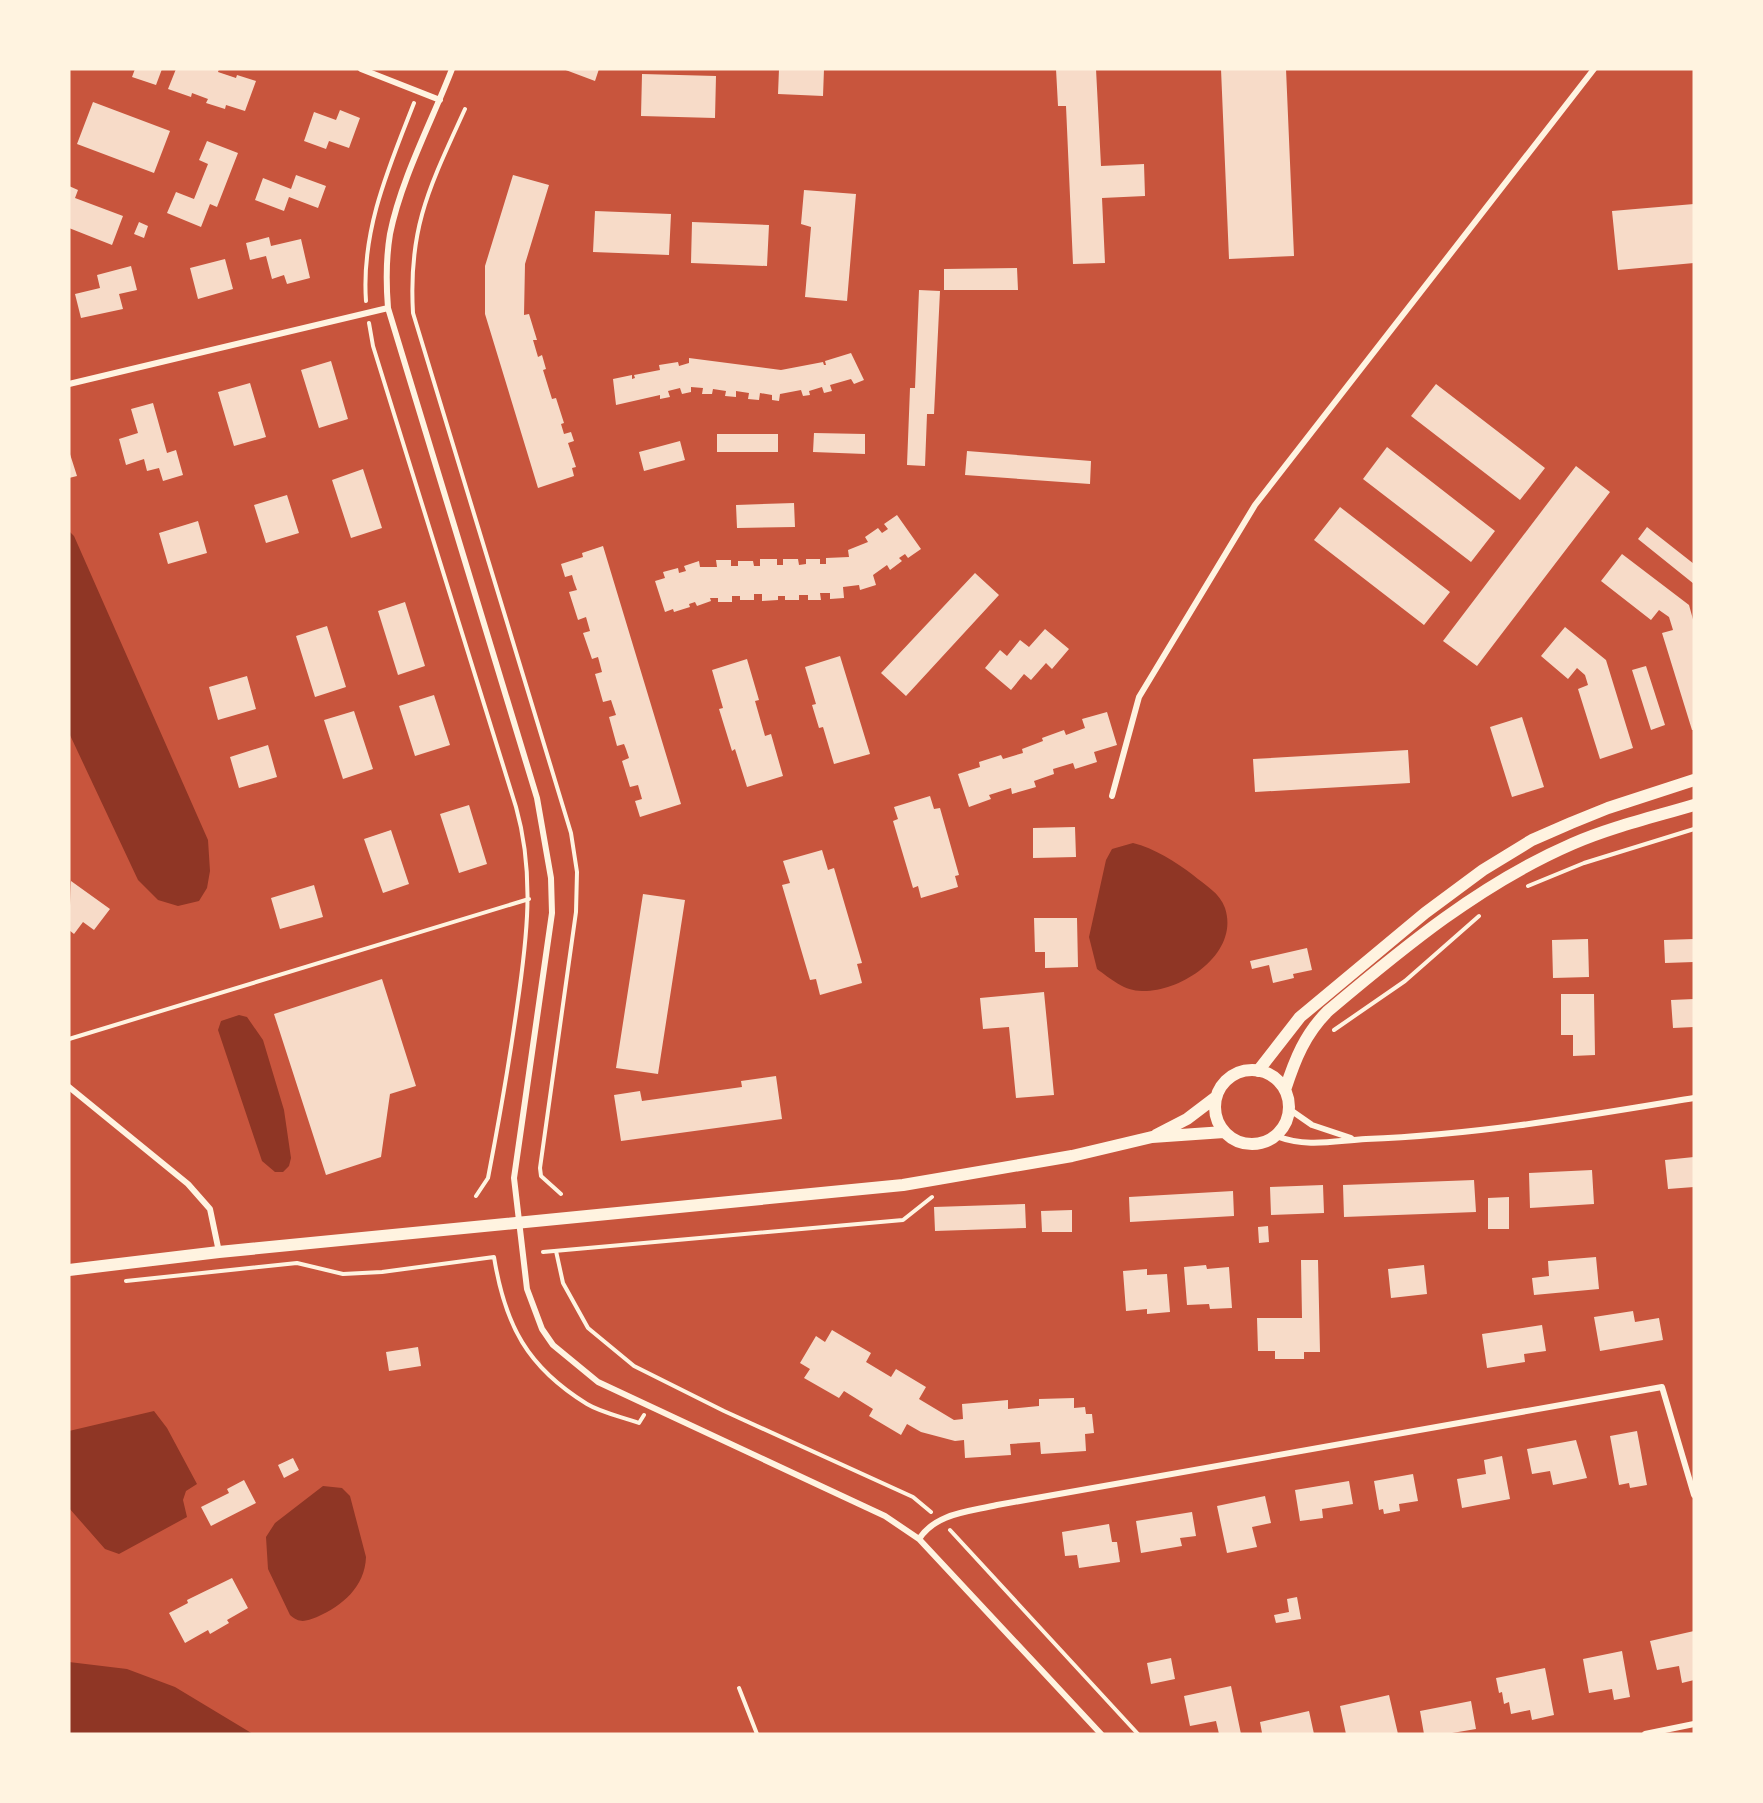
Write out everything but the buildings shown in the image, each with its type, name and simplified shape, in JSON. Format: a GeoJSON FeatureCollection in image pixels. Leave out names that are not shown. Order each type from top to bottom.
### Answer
{"type":"FeatureCollection","features":[{"type":"Feature","properties":{"kind":"main road"},"geometry":{"type":"LineString","coordinates":[[1258,1071],[1300,1017],[1348,975],[1483,870],[1532,840],[1571,823],[1608,808],[1694,780]]}},
{"type":"Feature","properties":{"kind":"main road"},"geometry":{"type":"LineString","coordinates":[[1216,1097],[1217,1121],[1224,1132],[1243,1143],[1254,1144],[1276,1136],[1287,1119],[1289,1109],[1285,1090],[1295,1058],[1311,1028],[1328,1011],[1455,909],[1493,885],[1574,843],[1694,805]]}},
{"type":"Feature","properties":{"kind":"main road"},"geometry":{"type":"LineString","coordinates":[[1152,1137],[1187,1119],[1216,1097],[1227,1080],[1247,1070],[1269,1074],[1285,1090]]}},
{"type":"Feature","properties":{"kind":"main road"},"geometry":{"type":"LineString","coordinates":[[69,1270],[219,1252],[903,1185],[1072,1156],[1152,1137],[1224,1132]]}},
{"type":"Feature","properties":{"kind":"street"},"geometry":{"type":"LineString","coordinates":[[361,69],[440,100]]}},
{"type":"Feature","properties":{"kind":"street"},"geometry":{"type":"LineString","coordinates":[[452,69],[400,199],[390,234],[386,277],[388,308],[537,798],[546,840],[552,913],[514,1178],[517,1223],[526,1289],[542,1329],[553,1345],[574,1365],[598,1382],[885,1516],[919,1539],[1101,1734]]}},
{"type":"Feature","properties":{"kind":"street"},"geometry":{"type":"LineString","coordinates":[[1112,796],[1139,697],[1255,505],[1594,69]]}},
{"type":"Feature","properties":{"kind":"street"},"geometry":{"type":"LineString","coordinates":[[69,384],[388,308]]}},
{"type":"Feature","properties":{"kind":"street"},"geometry":{"type":"LineString","coordinates":[[69,1087],[188,1185],[210,1209],[219,1252]]}},
{"type":"Feature","properties":{"kind":"street"},"geometry":{"type":"LineString","coordinates":[[1276,1136],[1308,1144],[1426,1137],[1506,1128],[1694,1098]]}},
{"type":"Feature","properties":{"kind":"street"},"geometry":{"type":"LineString","coordinates":[[1289,1109],[1312,1125],[1354,1140]]}},
{"type":"Feature","properties":{"kind":"street"},"geometry":{"type":"LineString","coordinates":[[919,1539],[926,1527],[939,1518],[997,1505],[1662,1387],[1694,1495]]}},
{"type":"Feature","properties":{"kind":"street"},"geometry":{"type":"LineString","coordinates":[[1645,1734],[1694,1724]]}},
{"type":"Feature","properties":{"kind":"path"},"geometry":{"type":"LineString","coordinates":[[418,92],[378,196],[365,266],[367,313],[373,346],[523,832],[529,899],[529,928],[502,1101],[488,1178],[476,1197]]}},
{"type":"Feature","properties":{"kind":"path"},"geometry":{"type":"LineString","coordinates":[[1519,891],[1551,875],[1694,829]]}},
{"type":"Feature","properties":{"kind":"path"},"geometry":{"type":"LineString","coordinates":[[69,1039],[529,899]]}},
{"type":"Feature","properties":{"kind":"path"},"geometry":{"type":"LineString","coordinates":[[1327,1039],[1347,1020],[1405,981],[1487,909]]}},
{"type":"Feature","properties":{"kind":"path"},"geometry":{"type":"LineString","coordinates":[[543,1252],[903,1220],[941,1192]]}},
{"type":"Feature","properties":{"kind":"path"},"geometry":{"type":"LineString","coordinates":[[115,1282],[297,1263],[344,1274],[382,1272],[494,1257]]}},
{"type":"Feature","properties":{"kind":"path"},"geometry":{"type":"LineString","coordinates":[[739,1688],[757,1734]]}},
{"type":"Feature","properties":{"kind":"shaded area"},"geometry":{"type":"Polygon","coordinates":[[[69,531],[74,536],[208,840],[210,871],[207,888],[199,901],[178,906],[158,900],[138,880],[69,733],[69,531]]]}},
{"type":"Feature","properties":{"kind":"shaded area"},"geometry":{"type":"Polygon","coordinates":[[[1133,843],[1172,860],[1216,894],[1225,908],[1227,925],[1224,940],[1216,954],[1190,977],[1158,990],[1129,989],[1097,969],[1089,937],[1106,860],[1112,849],[1133,843]]]}},
{"type":"Feature","properties":{"kind":"shaded area"},"geometry":{"type":"Polygon","coordinates":[[[239,1015],[247,1017],[263,1040],[284,1110],[291,1158],[289,1166],[283,1172],[275,1172],[262,1161],[218,1030],[221,1021],[239,1015]]]}},
{"type":"Feature","properties":{"kind":"shaded area"},"geometry":{"type":"Polygon","coordinates":[[[154,1411],[167,1428],[197,1484],[186,1491],[183,1500],[187,1517],[119,1554],[105,1549],[69,1508],[69,1431],[154,1411]]]}},
{"type":"Feature","properties":{"kind":"shaded area"},"geometry":{"type":"Polygon","coordinates":[[[323,1486],[342,1488],[350,1496],[366,1557],[365,1568],[357,1586],[343,1601],[317,1617],[300,1621],[290,1615],[268,1569],[266,1537],[275,1523],[323,1486]]]}},
{"type":"Feature","properties":{"kind":"shaded area"},"geometry":{"type":"Polygon","coordinates":[[[69,1662],[127,1669],[175,1687],[253,1734],[69,1734],[69,1662]]]}}]}
